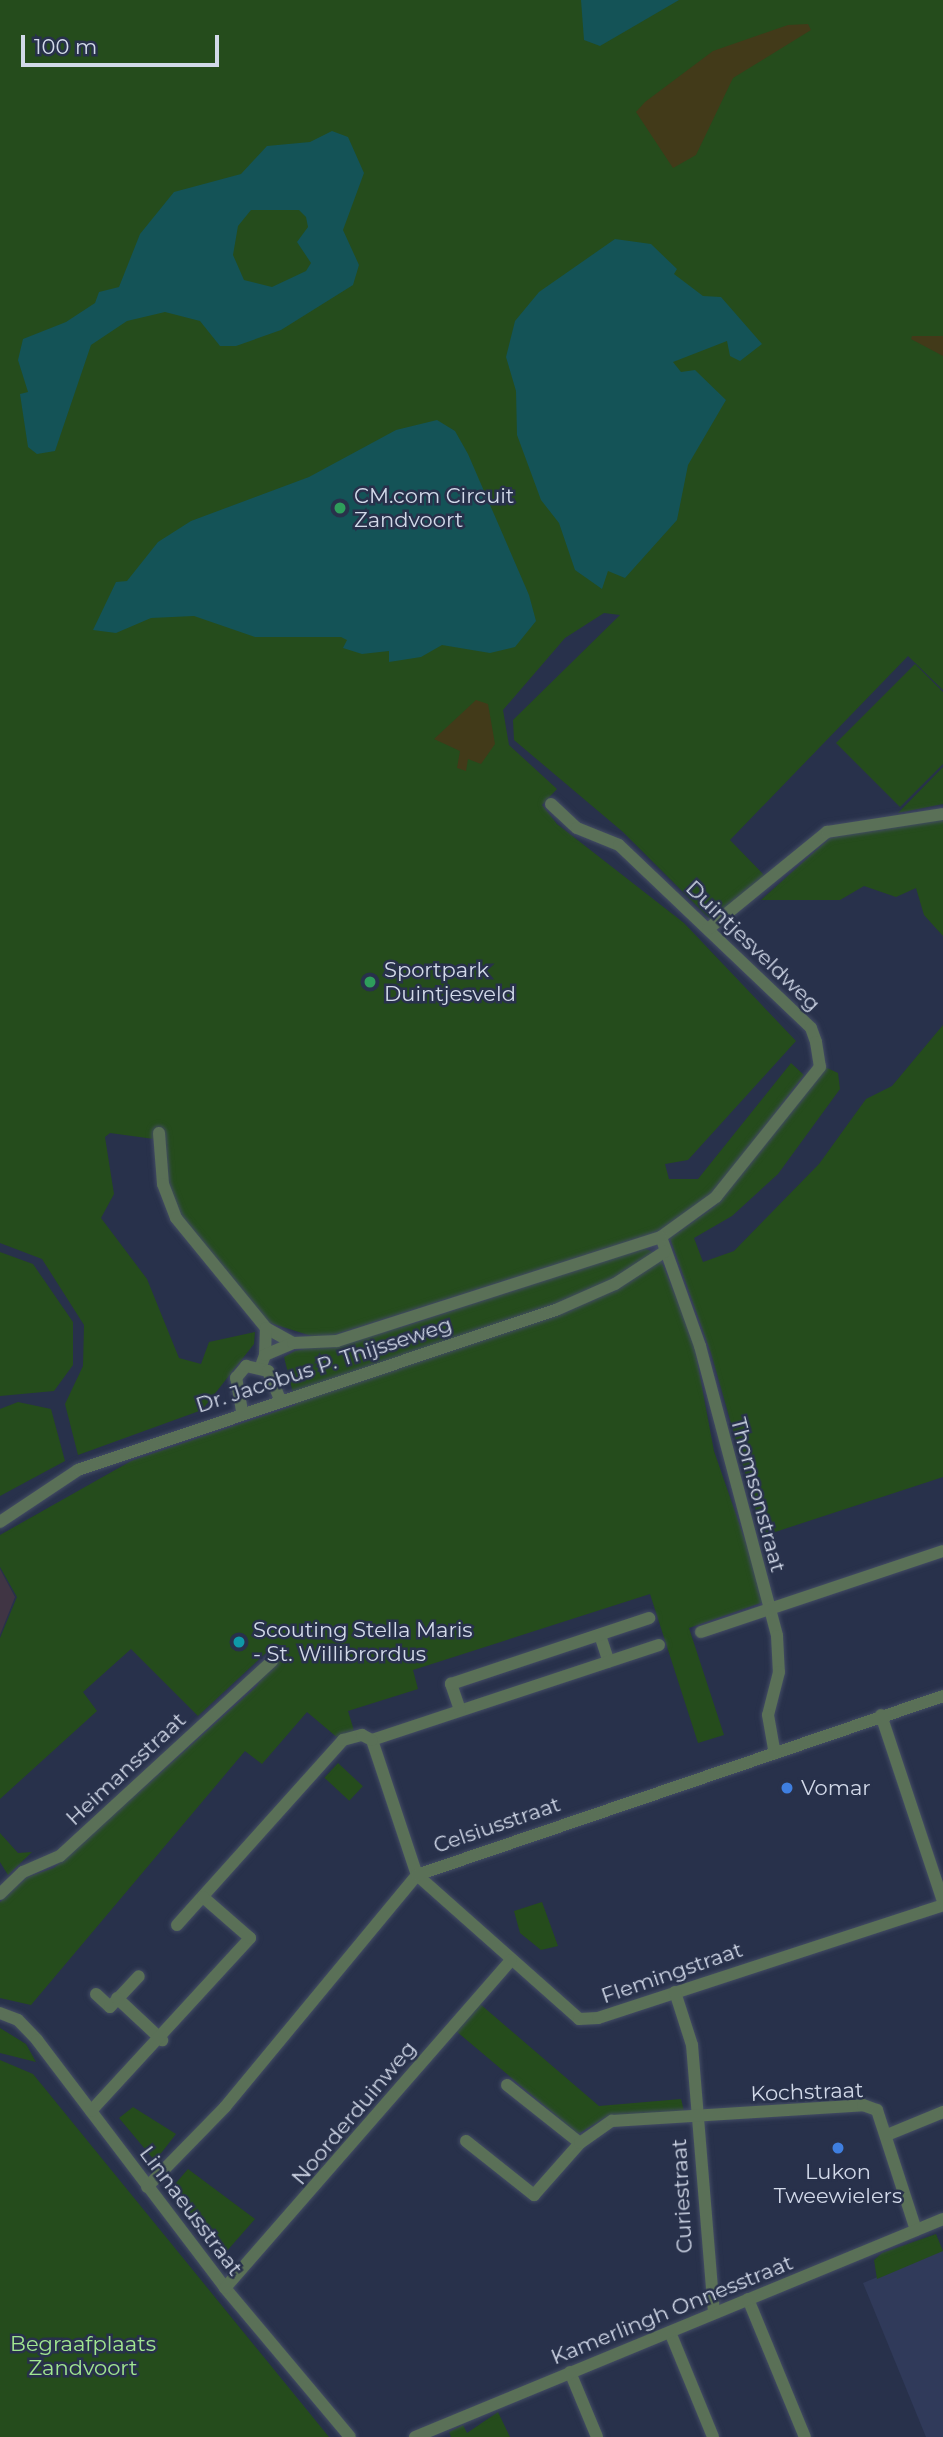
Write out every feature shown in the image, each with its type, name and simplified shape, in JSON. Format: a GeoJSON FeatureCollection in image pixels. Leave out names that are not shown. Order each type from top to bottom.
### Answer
{"type":"FeatureCollection","features":[{"type":"Feature","properties":{"kind":"street","name":"Duintjesveldweg"},"geometry":{"type":"LineString","coordinates":[[242,1412],[236,1378],[246,1366],[263,1361],[293,1343],[337,1341],[661,1237],[716,1197],[820,1067],[811,1028],[619,845],[577,828],[551,804]]}},
{"type":"Feature","properties":{"kind":"street"},"geometry":{"type":"LineString","coordinates":[[708,929],[827,832],[943,814]]}},
{"type":"Feature","properties":{"kind":"street"},"geometry":{"type":"LineString","coordinates":[[159,1133],[163,1184],[176,1218],[266,1328],[293,1343]]}},
{"type":"Feature","properties":{"kind":"street"},"geometry":{"type":"LineString","coordinates":[[661,1237],[664,1252]]}},
{"type":"Feature","properties":{"kind":"street","name":"Dr. Jacobus P. Thijsseweg"},"geometry":{"type":"LineString","coordinates":[[0,1522],[78,1470],[280,1399],[558,1308],[615,1284],[664,1252]]}},
{"type":"Feature","properties":{"kind":"street","name":"Thomsonstraat"},"geometry":{"type":"LineString","coordinates":[[664,1252],[700,1346],[768,1612],[779,1664],[768,1715],[775,1753]]}},
{"type":"Feature","properties":{"kind":"street"},"geometry":{"type":"LineString","coordinates":[[266,1328],[263,1361],[280,1399]]}},
{"type":"Feature","properties":{"kind":"street"},"geometry":{"type":"LineString","coordinates":[[701,1632],[768,1612],[943,1551]]}},
{"type":"Feature","properties":{"kind":"street"},"geometry":{"type":"LineString","coordinates":[[460,1710],[451,1684],[649,1618]]}},
{"type":"Feature","properties":{"kind":"street"},"geometry":{"type":"LineString","coordinates":[[600,1635],[609,1662]]}},
{"type":"Feature","properties":{"kind":"street"},"geometry":{"type":"LineString","coordinates":[[372,1741],[659,1645]]}},
{"type":"Feature","properties":{"kind":"street","name":"Heimansstraat"},"geometry":{"type":"LineString","coordinates":[[0,1894],[23,1872],[60,1856],[272,1661]]}},
{"type":"Feature","properties":{"kind":"street","name":"Celsiusstraat"},"geometry":{"type":"LineString","coordinates":[[147,2187],[225,2107],[417,1875],[943,1696]]}},
{"type":"Feature","properties":{"kind":"street"},"geometry":{"type":"LineString","coordinates":[[881,1715],[943,1903]]}},
{"type":"Feature","properties":{"kind":"street"},"geometry":{"type":"LineString","coordinates":[[177,1925],[343,1740],[362,1735],[372,1741],[417,1875]]}},
{"type":"Feature","properties":{"kind":"street","name":"Flemingstraat"},"geometry":{"type":"LineString","coordinates":[[417,1875],[579,2019],[675,1992],[943,1903]]}},
{"type":"Feature","properties":{"kind":"street"},"geometry":{"type":"LineString","coordinates":[[91,2112],[162,2040],[250,1938],[203,1897]]}},
{"type":"Feature","properties":{"kind":"street","name":"Noorderduinweg"},"geometry":{"type":"LineString","coordinates":[[225,2288],[511,1960]]}},
{"type":"Feature","properties":{"kind":"street"},"geometry":{"type":"LineString","coordinates":[[96,1994],[110,2007],[139,1976]]}},
{"type":"Feature","properties":{"kind":"street","name":"Curiestraat"},"geometry":{"type":"LineString","coordinates":[[675,1992],[692,2045],[714,2313]]}},
{"type":"Feature","properties":{"kind":"street"},"geometry":{"type":"LineString","coordinates":[[117,1998],[162,2040]]}},
{"type":"Feature","properties":{"kind":"street","name":"Linnaeusstraat"},"geometry":{"type":"LineString","coordinates":[[0,2013],[18,2020],[225,2288],[350,2437]]}},
{"type":"Feature","properties":{"kind":"street"},"geometry":{"type":"LineString","coordinates":[[507,2085],[580,2143]]}},
{"type":"Feature","properties":{"kind":"street","name":"Kochstraat"},"geometry":{"type":"LineString","coordinates":[[697,2118],[863,2105],[877,2110],[916,2230]]}},
{"type":"Feature","properties":{"kind":"street"},"geometry":{"type":"LineString","coordinates":[[887,2135],[943,2112]]}},
{"type":"Feature","properties":{"kind":"street","name":"Curiestraat"},"geometry":{"type":"LineString","coordinates":[[466,2141],[534,2195],[580,2143],[612,2121],[697,2118]]}},
{"type":"Feature","properties":{"kind":"street","name":"Kamerlingh Onnesstraat"},"geometry":{"type":"LineString","coordinates":[[415,2437],[943,2219]]}},
{"type":"Feature","properties":{"kind":"street"},"geometry":{"type":"LineString","coordinates":[[748,2299],[805,2437]]}},
{"type":"Feature","properties":{"kind":"street"},"geometry":{"type":"LineString","coordinates":[[670,2332],[713,2437]]}},
{"type":"Feature","properties":{"kind":"street"},"geometry":{"type":"LineString","coordinates":[[570,2372],[597,2437]]}},
{"type":"Feature","properties":{"kind":"shaded area"},"geometry":{"type":"Polygon","coordinates":[[[581,0],[679,0],[600,46],[584,40],[581,0]]]}},
{"type":"Feature","properties":{"kind":"shaded area"},"geometry":{"type":"Polygon","coordinates":[[[332,131],[348,137],[364,173],[343,230],[359,265],[353,285],[281,330],[236,346],[220,346],[200,321],[165,312],[127,321],[91,345],[55,451],[37,454],[28,447],[20,394],[28,392],[18,360],[23,339],[66,322],[95,303],[99,292],[119,287],[140,234],[174,192],[241,174],[267,146],[310,142],[332,131]],[[251,210],[238,226],[233,255],[244,280],[272,287],[306,271],[311,263],[297,242],[308,227],[306,217],[299,210],[251,210]]]}},
{"type":"Feature","properties":{"kind":"shaded area"},"geometry":{"type":"Polygon","coordinates":[[[615,239],[651,244],[677,269],[674,274],[703,296],[721,297],[762,344],[740,361],[730,356],[727,341],[673,362],[681,372],[695,370],[726,400],[688,465],[677,520],[625,578],[608,571],[602,589],[575,570],[559,523],[541,500],[517,435],[516,391],[506,357],[515,321],[539,292],[615,239]]]}},
{"type":"Feature","properties":{"kind":"shaded area"},"geometry":{"type":"Polygon","coordinates":[[[437,420],[455,431],[468,454],[529,595],[536,621],[515,647],[490,653],[442,645],[421,657],[389,662],[389,651],[362,654],[343,648],[347,640],[341,637],[255,637],[194,616],[151,618],[116,633],[93,630],[116,582],[127,581],[158,542],[191,521],[309,477],[396,430],[437,420]]]}},
{"type":"Feature","properties":{"kind":"shaded area"},"geometry":{"type":"Polygon","coordinates":[[[0,1569],[15,1597],[0,1635],[0,1569]]]}},
{"type":"Feature","properties":{"kind":"shaded area"},"geometry":{"type":"Polygon","coordinates":[[[943,2250],[943,2437],[926,2437],[863,2283],[943,2250]]]}},
{"type":"Feature","properties":{"kind":"green space"},"geometry":{"type":"Polygon","coordinates":[[[0,0],[943,0],[943,690],[908,656],[730,840],[766,877],[712,921],[623,832],[514,740],[513,720],[620,615],[604,613],[565,638],[503,710],[509,745],[557,789],[542,805],[557,824],[684,923],[796,1041],[688,1160],[665,1164],[669,1179],[698,1179],[791,1063],[804,1075],[713,1194],[660,1231],[321,1339],[267,1322],[179,1217],[154,1139],[110,1133],[105,1137],[114,1194],[101,1218],[147,1279],[179,1358],[201,1364],[209,1342],[255,1332],[254,1344],[202,1410],[78,1455],[65,1404],[83,1366],[84,1325],[42,1259],[0,1243],[0,0]]]}},
{"type":"Feature","properties":{"kind":"green space"},"geometry":{"type":"Polygon","coordinates":[[[915,664],[943,692],[943,764],[900,807],[836,743],[915,664]]]}},
{"type":"Feature","properties":{"kind":"green space"},"geometry":{"type":"Polygon","coordinates":[[[943,767],[943,804],[898,813],[943,767]]]}},
{"type":"Feature","properties":{"kind":"green space"},"geometry":{"type":"Polygon","coordinates":[[[943,817],[943,936],[924,915],[916,888],[896,897],[864,886],[840,900],[761,900],[830,838],[943,817]]]}},
{"type":"Feature","properties":{"kind":"green space"},"geometry":{"type":"Polygon","coordinates":[[[943,1025],[943,1477],[763,1536],[711,1353],[670,1238],[715,1206],[825,1067],[838,1073],[840,1089],[778,1174],[732,1216],[694,1238],[703,1262],[734,1251],[819,1164],[866,1099],[892,1086],[943,1025]]]}},
{"type":"Feature","properties":{"kind":"green space"},"geometry":{"type":"Polygon","coordinates":[[[644,1248],[659,1255],[693,1339],[714,1451],[766,1601],[689,1628],[724,1735],[698,1743],[650,1594],[413,1670],[418,1689],[348,1711],[355,1734],[339,1739],[307,1712],[262,1764],[245,1751],[31,2005],[0,1998],[0,1902],[27,1877],[54,1868],[257,1686],[271,1657],[266,1653],[198,1716],[131,1649],[83,1692],[97,1711],[0,1799],[0,1638],[17,1597],[0,1567],[0,1535],[131,1461],[296,1405],[284,1357],[295,1351],[402,1327],[644,1248]]]}},
{"type":"Feature","properties":{"kind":"green space"},"geometry":{"type":"Polygon","coordinates":[[[0,1252],[33,1264],[73,1322],[73,1365],[54,1391],[0,1396],[0,1252]]]}},
{"type":"Feature","properties":{"kind":"green space"},"geometry":{"type":"Polygon","coordinates":[[[18,1402],[51,1409],[65,1461],[0,1496],[0,1409],[18,1402]]]}},
{"type":"Feature","properties":{"kind":"green space"},"geometry":{"type":"Polygon","coordinates":[[[338,1763],[363,1786],[349,1801],[324,1778],[338,1763]]]}},
{"type":"Feature","properties":{"kind":"green space"},"geometry":{"type":"Polygon","coordinates":[[[0,1833],[18,1853],[32,1852],[8,1875],[0,1862],[0,1833]]]}},
{"type":"Feature","properties":{"kind":"green space"},"geometry":{"type":"Polygon","coordinates":[[[542,1902],[558,1946],[541,1950],[520,1933],[514,1911],[542,1902]]]}},
{"type":"Feature","properties":{"kind":"green space"},"geometry":{"type":"Polygon","coordinates":[[[480,2004],[599,2106],[681,2099],[684,2111],[608,2116],[578,2134],[456,2031],[480,2004]]]}},
{"type":"Feature","properties":{"kind":"green space"},"geometry":{"type":"Polygon","coordinates":[[[0,2028],[26,2044],[36,2062],[0,2053],[0,2028]]]}},
{"type":"Feature","properties":{"kind":"green space","name":"Begraafplaats Zandvoort"},"geometry":{"type":"Polygon","coordinates":[[[0,2060],[33,2074],[329,2437],[0,2437],[0,2060]]]}},
{"type":"Feature","properties":{"kind":"green space"},"geometry":{"type":"Polygon","coordinates":[[[133,2107],[176,2134],[155,2161],[119,2118],[133,2107]]]}},
{"type":"Feature","properties":{"kind":"green space"},"geometry":{"type":"Polygon","coordinates":[[[188,2169],[255,2219],[226,2252],[170,2190],[188,2169]]]}},
{"type":"Feature","properties":{"kind":"green space"},"geometry":{"type":"Polygon","coordinates":[[[936,2234],[943,2251],[877,2279],[874,2260],[882,2253],[936,2234]]]}},
{"type":"Feature","properties":{"kind":"green space"},"geometry":{"type":"Polygon","coordinates":[[[498,2412],[510,2437],[451,2437],[449,2432],[463,2425],[467,2433],[498,2412]]]}},
{"type":"Feature","properties":{"kind":"sand"},"geometry":{"type":"Polygon","coordinates":[[[808,24],[811,30],[733,78],[696,155],[673,168],[636,112],[645,102],[713,51],[788,25],[808,24]]]}},
{"type":"Feature","properties":{"kind":"sand"},"geometry":{"type":"Polygon","coordinates":[[[912,336],[943,336],[943,356],[911,339],[912,336]]]}},
{"type":"Feature","properties":{"kind":"sand"},"geometry":{"type":"Polygon","coordinates":[[[476,700],[488,704],[495,744],[481,764],[468,759],[466,771],[457,768],[460,751],[434,739],[476,700]]]}},
{"type":"Feature","properties":{"kind":"place","name":"CM.com Circuit Zandvoort"},"geometry":{"type":"Point","coordinates":[340,508]}},
{"type":"Feature","properties":{"kind":"place","name":"Sportpark Duintjesveld"},"geometry":{"type":"Point","coordinates":[370,982]}},
{"type":"Feature","properties":{"kind":"place","name":"Scouting Stella Maris - St. Willibrordus"},"geometry":{"type":"Point","coordinates":[239,1642]}},
{"type":"Feature","properties":{"kind":"place","name":"Vomar"},"geometry":{"type":"Point","coordinates":[787,1788]}},
{"type":"Feature","properties":{"kind":"place","name":"Lukon Tweewielers"},"geometry":{"type":"Point","coordinates":[838,2148]}}]}
